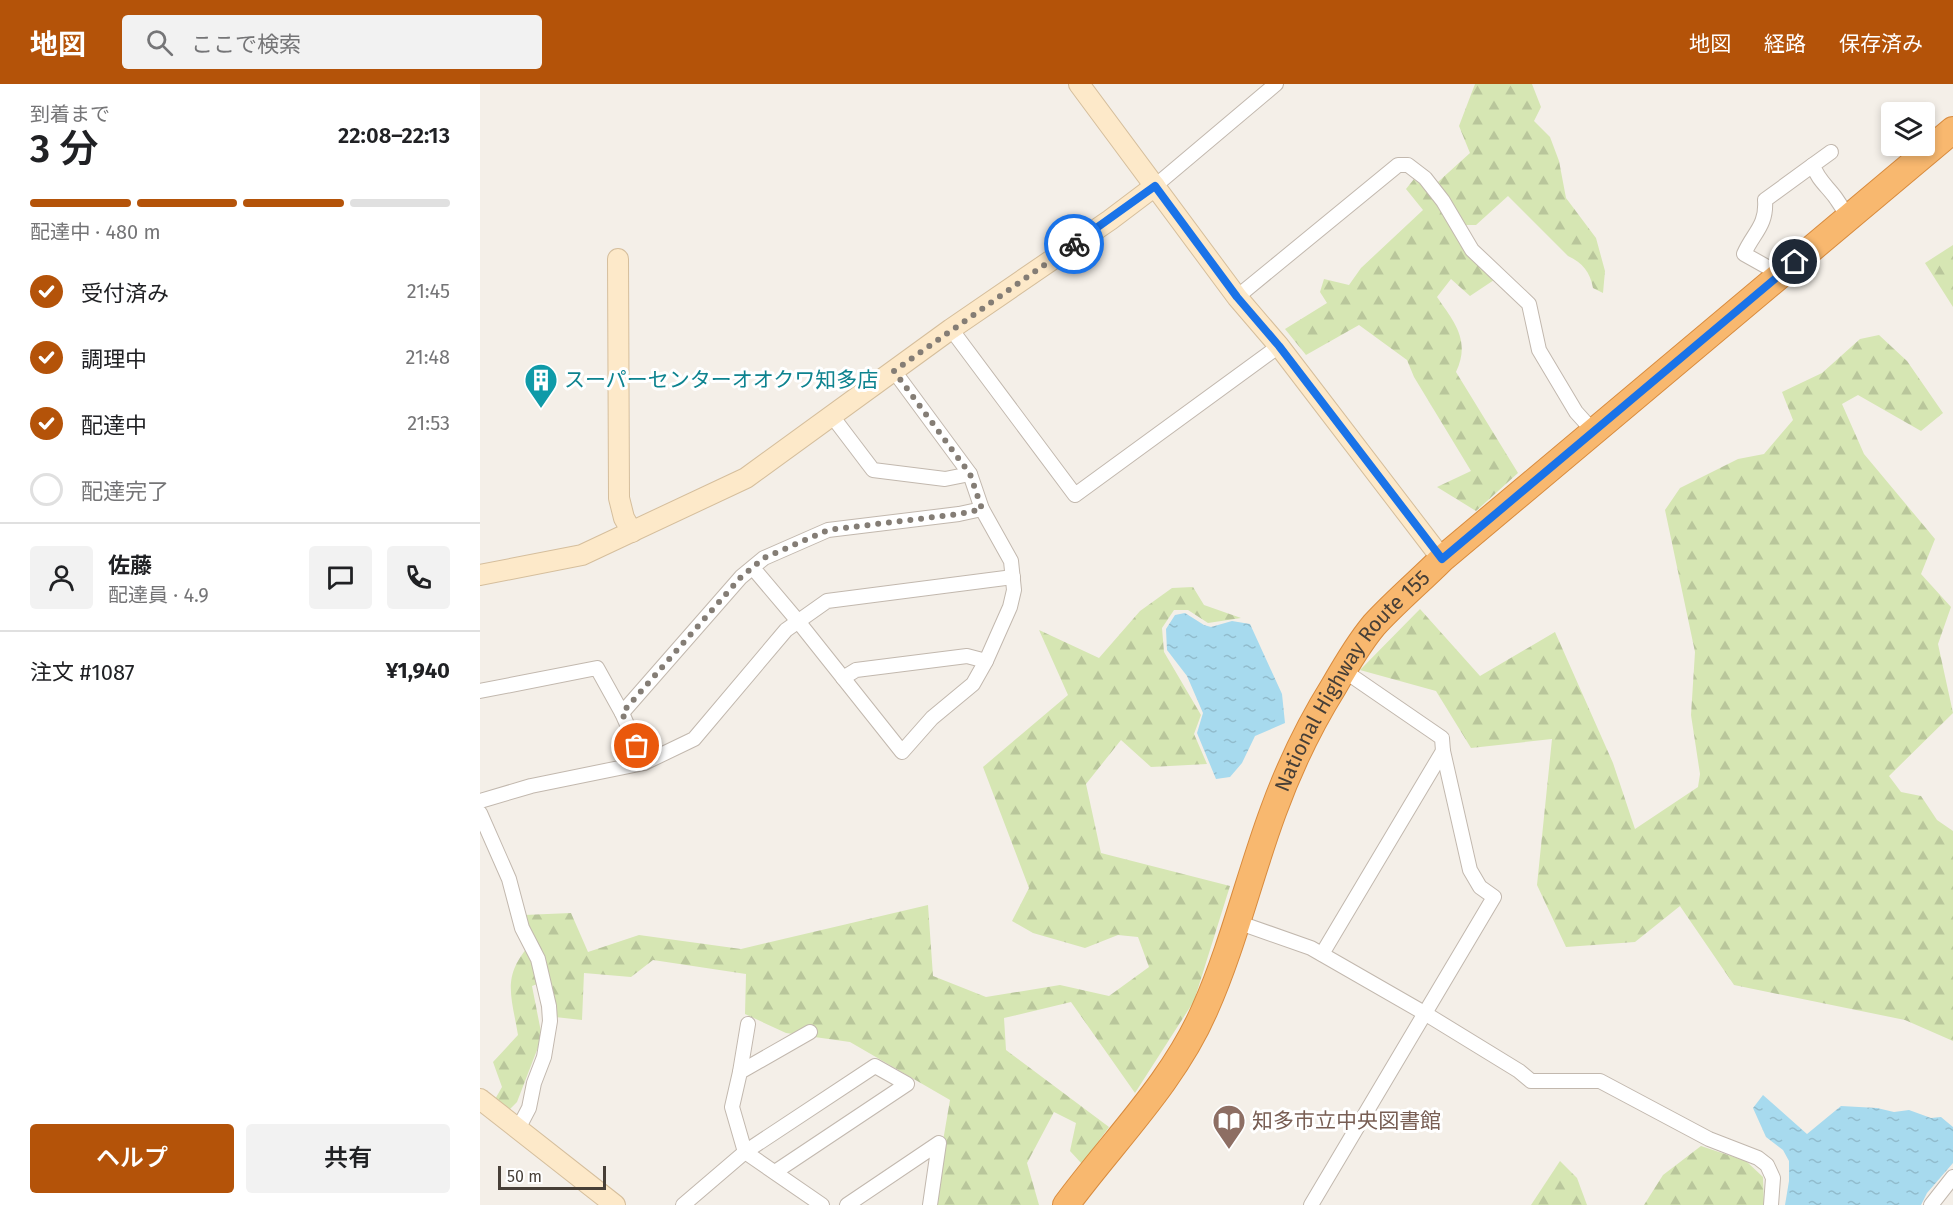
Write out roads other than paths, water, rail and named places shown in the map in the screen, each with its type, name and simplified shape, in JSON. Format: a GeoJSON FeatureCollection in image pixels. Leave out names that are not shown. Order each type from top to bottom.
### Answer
{"type":"FeatureCollection","features":[{"type":"Feature","properties":{"kind":"highway","name":"National Highway Route 155"},"geometry":{"type":"LineString","coordinates":[[1066,1205],[1156,1090],[1183,1051],[1205,1010],[1273,813],[1294,760],[1309,727],[1343,670],[1374,626],[1442,559],[1953,130]]}},
{"type":"Feature","properties":{"kind":"street"},"geometry":{"type":"LineString","coordinates":[[1079,84],[1237,297],[1279,346],[1442,559]]}},
{"type":"Feature","properties":{"kind":"street"},"geometry":{"type":"LineString","coordinates":[[480,575],[582,555],[746,478],[951,329],[1134,203],[1276,84]]}},
{"type":"Feature","properties":{"kind":"street"},"geometry":{"type":"LineString","coordinates":[[1778,278],[1769,268],[1744,254],[1764,221],[1766,200],[1831,152]]}},
{"type":"Feature","properties":{"kind":"street"},"geometry":{"type":"LineString","coordinates":[[1237,297],[1398,165],[1408,165],[1425,178],[1443,201],[1472,250],[1529,304],[1539,350],[1576,412],[1594,432]]}},
{"type":"Feature","properties":{"kind":"street"},"geometry":{"type":"LineString","coordinates":[[1813,165],[1821,182],[1834,195],[1849,218]]}},
{"type":"Feature","properties":{"kind":"street"},"geometry":{"type":"LineString","coordinates":[[618,259],[620,498],[624,518],[632,532]]}},
{"type":"Feature","properties":{"kind":"street"},"geometry":{"type":"LineString","coordinates":[[951,329],[1075,495],[1279,346]]}},
{"type":"Feature","properties":{"kind":"street"},"geometry":{"type":"LineString","coordinates":[[753,567],[902,752],[932,718],[972,684],[986,661],[1010,607],[1014,590],[1011,561],[982,509],[970,474],[894,371]]}},
{"type":"Feature","properties":{"kind":"street"},"geometry":{"type":"LineString","coordinates":[[832,416],[873,470],[945,479],[970,474]]}},
{"type":"Feature","properties":{"kind":"street"},"geometry":{"type":"LineString","coordinates":[[622,713],[741,577],[764,558],[828,530],[959,514],[982,509]]}},
{"type":"Feature","properties":{"kind":"street"},"geometry":{"type":"LineString","coordinates":[[480,801],[531,786],[644,763],[694,739],[786,630],[797,620],[827,601],[1013,577]]}},
{"type":"Feature","properties":{"kind":"street"},"geometry":{"type":"LineString","coordinates":[[843,678],[856,670],[967,656],[986,661]]}},
{"type":"Feature","properties":{"kind":"street"},"geometry":{"type":"LineString","coordinates":[[480,691],[597,668],[622,713],[644,763]]}},
{"type":"Feature","properties":{"kind":"street"},"geometry":{"type":"LineString","coordinates":[[1311,1205],[1494,897],[1480,887],[1470,870],[1442,738],[1343,670]]}},
{"type":"Feature","properties":{"kind":"street"},"geometry":{"type":"LineString","coordinates":[[1322,954],[1443,751]]}},
{"type":"Feature","properties":{"kind":"street"},"geometry":{"type":"LineString","coordinates":[[480,813],[509,879],[522,928],[538,959],[549,1006],[550,1021],[544,1057],[534,1083],[529,1108],[518,1129]]}},
{"type":"Feature","properties":{"kind":"street"},"geometry":{"type":"LineString","coordinates":[[1237,922],[1311,948],[1426,1014],[1519,1071],[1531,1081],[1600,1081],[1709,1139],[1758,1158],[1767,1165],[1773,1178],[1771,1205]]}},
{"type":"Feature","properties":{"kind":"street"},"geometry":{"type":"LineString","coordinates":[[748,1023],[732,1107],[745,1152],[822,1205]]}},
{"type":"Feature","properties":{"kind":"street"},"geometry":{"type":"LineString","coordinates":[[740,1072],[810,1032]]}},
{"type":"Feature","properties":{"kind":"street"},"geometry":{"type":"LineString","coordinates":[[682,1205],[745,1152],[875,1066],[907,1084],[775,1172]]}},
{"type":"Feature","properties":{"kind":"street"},"geometry":{"type":"LineString","coordinates":[[480,1099],[615,1205]]}},
{"type":"Feature","properties":{"kind":"street"},"geometry":{"type":"LineString","coordinates":[[847,1205],[939,1143],[930,1205]]}},
{"type":"Feature","properties":{"kind":"street"},"geometry":{"type":"LineString","coordinates":[[1930,1205],[1953,1177]]}},
{"type":"Feature","properties":{"kind":"water"},"geometry":{"type":"Polygon","coordinates":[[[1185,613],[1211,627],[1232,621],[1250,624],[1282,694],[1285,723],[1255,736],[1242,763],[1230,777],[1216,779],[1197,733],[1203,713],[1187,676],[1167,650],[1166,629],[1175,615],[1185,613]]]}},
{"type":"Feature","properties":{"kind":"water"},"geometry":{"type":"Polygon","coordinates":[[[1763,1095],[1807,1134],[1841,1106],[1877,1108],[1894,1112],[1909,1110],[1931,1118],[1941,1117],[1953,1127],[1953,1163],[1927,1193],[1921,1205],[1785,1205],[1789,1181],[1789,1161],[1783,1150],[1766,1137],[1753,1108],[1763,1095]]]}},
{"type":"Feature","properties":{"kind":"place","name":"スーパーセンターオオクワ知多店"},"geometry":{"type":"Point","coordinates":[541,409]}},
{"type":"Feature","properties":{"kind":"place","name":"知多市立中央図書館"},"geometry":{"type":"Point","coordinates":[1229,1150]}}]}
